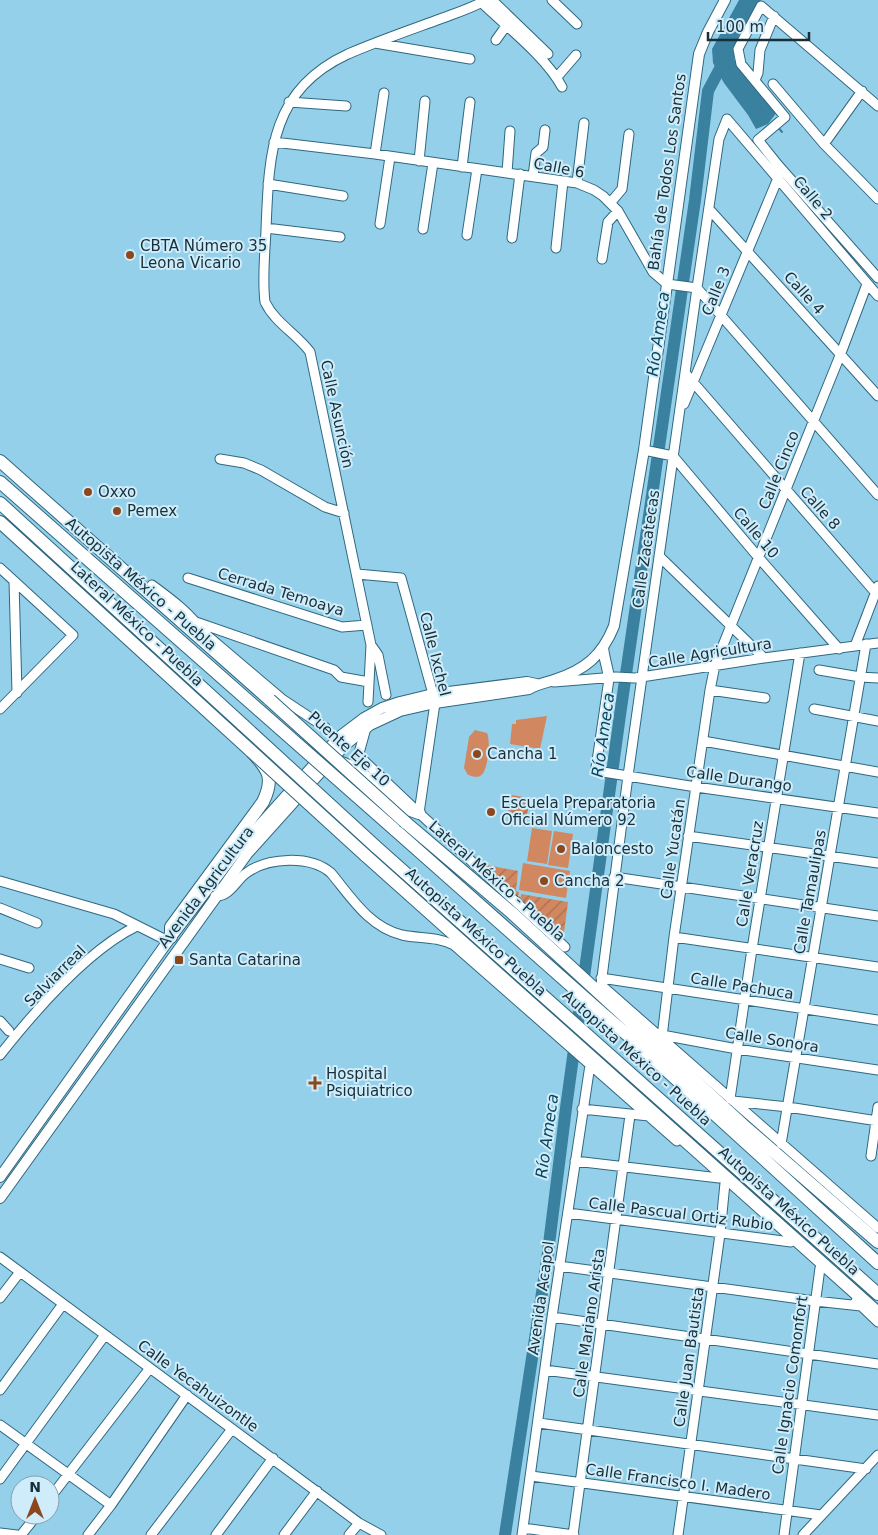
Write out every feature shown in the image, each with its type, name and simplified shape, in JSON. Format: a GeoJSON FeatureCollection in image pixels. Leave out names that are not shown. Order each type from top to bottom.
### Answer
{"type":"FeatureCollection","features":[{"type":"Feature","properties":{"kind":"highway","name":"Lateral México - Puebla"},"geometry":{"type":"LineString","coordinates":[[0,461],[211,644],[270,700]]}},
{"type":"Feature","properties":{"kind":"highway","name":"Autopista México - Puebla"},"geometry":{"type":"LineString","coordinates":[[0,482],[260,711]]}},
{"type":"Feature","properties":{"kind":"highway"},"geometry":{"type":"LineString","coordinates":[[0,503],[243,725],[370,850]]}},
{"type":"Feature","properties":{"kind":"highway","name":"Lateral México - Puebla"},"geometry":{"type":"LineString","coordinates":[[0,522],[251,751]]}},
{"type":"Feature","properties":{"kind":"highway","name":"Puente Eje 10"},"geometry":{"type":"LineString","coordinates":[[270,700],[405,822]]}},
{"type":"Feature","properties":{"kind":"highway","name":"Puente Eje 10"},"geometry":{"type":"LineString","coordinates":[[260,711],[394,829]]}},
{"type":"Feature","properties":{"kind":"highway"},"geometry":{"type":"LineString","coordinates":[[251,751],[370,850]]}},
{"type":"Feature","properties":{"kind":"highway"},"geometry":{"type":"LineString","coordinates":[[169,939],[171,927],[257,810],[266,794],[269,781],[267,770],[251,751]]}},
{"type":"Feature","properties":{"kind":"highway"},"geometry":{"type":"LineString","coordinates":[[339,762],[355,768],[402,807],[418,813]]}},
{"type":"Feature","properties":{"kind":"highway","name":"Lateral México - Puebla"},"geometry":{"type":"LineString","coordinates":[[405,822],[512,913],[605,1000],[747,1121]]}},
{"type":"Feature","properties":{"kind":"highway","name":"Autopista México - Puebla"},"geometry":{"type":"LineString","coordinates":[[394,829],[631,1038],[878,1263]]}},
{"type":"Feature","properties":{"kind":"highway","name":"Autopista México - Puebla"},"geometry":{"type":"LineString","coordinates":[[370,850],[584,1031],[878,1294]]}},
{"type":"Feature","properties":{"kind":"highway","name":"Autopista México Puebla"},"geometry":{"type":"LineString","coordinates":[[370,850],[590,1062],[878,1313]]}},
{"type":"Feature","properties":{"kind":"highway"},"geometry":{"type":"LineString","coordinates":[[747,1121],[878,1242]]}},
{"type":"Feature","properties":{"kind":"main road","name":"Bahía de Todos Los Santos"},"geometry":{"type":"LineString","coordinates":[[541,683],[568,676],[589,664],[608,640],[614,626],[646,451],[670,284],[698,54],[725,0]]}},
{"type":"Feature","properties":{"kind":"main road"},"geometry":{"type":"LineString","coordinates":[[603,647],[604,661],[613,678]]}},
{"type":"Feature","properties":{"kind":"main road","name":"Avenida Agricultura"},"geometry":{"type":"LineString","coordinates":[[0,1176],[169,939],[239,848],[339,737],[364,718],[382,708],[527,682],[541,683]]}},
{"type":"Feature","properties":{"kind":"main road","name":"Avenida Agricultura"},"geometry":{"type":"LineString","coordinates":[[0,1198],[247,854],[345,745],[366,728],[400,711],[434,699]]}},
{"type":"Feature","properties":{"kind":"street"},"geometry":{"type":"LineString","coordinates":[[492,0],[548,54]]}},
{"type":"Feature","properties":{"kind":"street"},"geometry":{"type":"LineString","coordinates":[[552,0],[577,24]]}},
{"type":"Feature","properties":{"kind":"street"},"geometry":{"type":"LineString","coordinates":[[484,1],[557,77],[562,87]]}},
{"type":"Feature","properties":{"kind":"street","name":"Calle Asunción"},"geometry":{"type":"LineString","coordinates":[[386,695],[378,655],[372,644],[367,624],[310,352],[268,309],[265,302],[268,184],[278,125],[289,102],[322,69],[346,55],[374,43],[484,1]]}},
{"type":"Feature","properties":{"kind":"street"},"geometry":{"type":"LineString","coordinates":[[878,106],[761,6],[738,49],[741,64],[755,80],[782,119],[762,137],[772,157],[878,278]]}},
{"type":"Feature","properties":{"kind":"street"},"geometry":{"type":"LineString","coordinates":[[755,80],[758,73],[760,50],[774,16]]}},
{"type":"Feature","properties":{"kind":"street"},"geometry":{"type":"LineString","coordinates":[[496,40],[506,26]]}},
{"type":"Feature","properties":{"kind":"street"},"geometry":{"type":"LineString","coordinates":[[374,43],[470,59]]}},
{"type":"Feature","properties":{"kind":"street"},"geometry":{"type":"LineString","coordinates":[[557,77],[576,55]]}},
{"type":"Feature","properties":{"kind":"street"},"geometry":{"type":"LineString","coordinates":[[773,84],[824,144],[878,199]]}},
{"type":"Feature","properties":{"kind":"street"},"geometry":{"type":"LineString","coordinates":[[824,144],[862,91]]}},
{"type":"Feature","properties":{"kind":"street"},"geometry":{"type":"LineString","coordinates":[[374,154],[384,93]]}},
{"type":"Feature","properties":{"kind":"street"},"geometry":{"type":"LineString","coordinates":[[419,161],[425,101]]}},
{"type":"Feature","properties":{"kind":"street"},"geometry":{"type":"LineString","coordinates":[[289,102],[346,106]]}},
{"type":"Feature","properties":{"kind":"street"},"geometry":{"type":"LineString","coordinates":[[462,167],[470,102]]}},
{"type":"Feature","properties":{"kind":"street","name":"Calle 2"},"geometry":{"type":"LineString","coordinates":[[728,119],[878,296]]}},
{"type":"Feature","properties":{"kind":"street","name":"Calle Zacatecas"},"geometry":{"type":"LineString","coordinates":[[601,981],[638,678],[659,556],[686,374],[693,287],[709,209],[720,140],[728,119]]}},
{"type":"Feature","properties":{"kind":"street"},"geometry":{"type":"LineString","coordinates":[[577,183],[584,123]]}},
{"type":"Feature","properties":{"kind":"street"},"geometry":{"type":"LineString","coordinates":[[533,176],[536,152],[543,147],[545,130]]}},
{"type":"Feature","properties":{"kind":"street"},"geometry":{"type":"LineString","coordinates":[[507,173],[510,131]]}},
{"type":"Feature","properties":{"kind":"street"},"geometry":{"type":"LineString","coordinates":[[610,202],[622,189],[629,134]]}},
{"type":"Feature","properties":{"kind":"street","name":"Calle 6"},"geometry":{"type":"LineString","coordinates":[[274,142],[374,154],[577,183],[594,190],[610,202],[618,211],[653,272],[670,284]]}},
{"type":"Feature","properties":{"kind":"street"},"geometry":{"type":"LineString","coordinates":[[380,224],[390,157]]}},
{"type":"Feature","properties":{"kind":"street"},"geometry":{"type":"LineString","coordinates":[[771,169],[772,157]]}},
{"type":"Feature","properties":{"kind":"street"},"geometry":{"type":"LineString","coordinates":[[423,229],[432,163]]}},
{"type":"Feature","properties":{"kind":"street"},"geometry":{"type":"LineString","coordinates":[[467,236],[477,169]]}},
{"type":"Feature","properties":{"kind":"street"},"geometry":{"type":"LineString","coordinates":[[512,238],[520,174]]}},
{"type":"Feature","properties":{"kind":"street","name":"Calle 3"},"geometry":{"type":"LineString","coordinates":[[680,415],[778,178]]}},
{"type":"Feature","properties":{"kind":"street"},"geometry":{"type":"LineString","coordinates":[[556,248],[563,181]]}},
{"type":"Feature","properties":{"kind":"street"},"geometry":{"type":"LineString","coordinates":[[268,184],[343,196]]}},
{"type":"Feature","properties":{"kind":"street","name":"Calle 4"},"geometry":{"type":"LineString","coordinates":[[709,209],[878,396]]}},
{"type":"Feature","properties":{"kind":"street"},"geometry":{"type":"LineString","coordinates":[[602,259],[608,222],[618,211]]}},
{"type":"Feature","properties":{"kind":"street"},"geometry":{"type":"LineString","coordinates":[[266,228],[340,237]]}},
{"type":"Feature","properties":{"kind":"street"},"geometry":{"type":"LineString","coordinates":[[670,284],[693,287],[721,316],[878,495]]}},
{"type":"Feature","properties":{"kind":"street","name":"Calle Cinco"},"geometry":{"type":"LineString","coordinates":[[715,666],[867,284]]}},
{"type":"Feature","properties":{"kind":"street","name":"Calle 8"},"geometry":{"type":"LineString","coordinates":[[686,374],[786,490],[876,589]]}},
{"type":"Feature","properties":{"kind":"street"},"geometry":{"type":"LineString","coordinates":[[646,451],[674,456]]}},
{"type":"Feature","properties":{"kind":"street","name":"Calle 10"},"geometry":{"type":"LineString","coordinates":[[674,456],[759,558],[839,649]]}},
{"type":"Feature","properties":{"kind":"street"},"geometry":{"type":"LineString","coordinates":[[220,459],[255,467],[325,507],[344,513]]}},
{"type":"Feature","properties":{"kind":"street"},"geometry":{"type":"LineString","coordinates":[[659,556],[764,658]]}},
{"type":"Feature","properties":{"kind":"street"},"geometry":{"type":"LineString","coordinates":[[0,568],[73,634],[0,709]]}},
{"type":"Feature","properties":{"kind":"street","name":"Calle Ixchel"},"geometry":{"type":"LineString","coordinates":[[357,574],[401,578],[434,699],[418,813]]}},
{"type":"Feature","properties":{"kind":"street","name":"Cerrada Temoaya"},"geometry":{"type":"LineString","coordinates":[[188,578],[342,627],[367,624]]}},
{"type":"Feature","properties":{"kind":"street"},"geometry":{"type":"LineString","coordinates":[[14,581],[17,693]]}},
{"type":"Feature","properties":{"kind":"street"},"geometry":{"type":"LineString","coordinates":[[152,585],[173,600],[196,622],[211,644],[282,699],[326,728]]}},
{"type":"Feature","properties":{"kind":"street"},"geometry":{"type":"LineString","coordinates":[[855,646],[876,589]]}},
{"type":"Feature","properties":{"kind":"street"},"geometry":{"type":"LineString","coordinates":[[196,622],[334,670],[341,677],[369,682]]}},
{"type":"Feature","properties":{"kind":"street","name":"Calle Agricultura"},"geometry":{"type":"LineString","coordinates":[[541,683],[638,678],[764,658],[878,643]]}},
{"type":"Feature","properties":{"kind":"street","name":"Calle Asunción"},"geometry":{"type":"LineString","coordinates":[[368,702],[372,644]]}},
{"type":"Feature","properties":{"kind":"street","name":"Calle Tamaulipas"},"geometry":{"type":"LineString","coordinates":[[781,1144],[866,644]]}},
{"type":"Feature","properties":{"kind":"street","name":"Calle Veracruz"},"geometry":{"type":"LineString","coordinates":[[731,1100],[744,1000],[800,653]]}},
{"type":"Feature","properties":{"kind":"street","name":"Calle Yucatán"},"geometry":{"type":"LineString","coordinates":[[662,1036],[688,836],[715,666]]}},
{"type":"Feature","properties":{"kind":"street"},"geometry":{"type":"LineString","coordinates":[[819,670],[878,678]]}},
{"type":"Feature","properties":{"kind":"street","name":"Calle Durango"},"geometry":{"type":"LineString","coordinates":[[613,678],[596,768],[600,771],[878,813]]}},
{"type":"Feature","properties":{"kind":"street"},"geometry":{"type":"LineString","coordinates":[[710,690],[764,698]]}},
{"type":"Feature","properties":{"kind":"street"},"geometry":{"type":"LineString","coordinates":[[814,709],[878,721]]}},
{"type":"Feature","properties":{"kind":"street"},"geometry":{"type":"LineString","coordinates":[[366,728],[359,753],[361,758],[418,813],[565,947]]}},
{"type":"Feature","properties":{"kind":"street"},"geometry":{"type":"LineString","coordinates":[[703,741],[878,772]]}},
{"type":"Feature","properties":{"kind":"street"},"geometry":{"type":"LineString","coordinates":[[688,836],[878,863]]}},
{"type":"Feature","properties":{"kind":"street"},"geometry":{"type":"LineString","coordinates":[[216,896],[223,896],[244,874],[264,864],[285,861],[314,863],[331,872],[365,914],[383,928],[402,935],[435,938],[454,945],[557,1031]]}},
{"type":"Feature","properties":{"kind":"street"},"geometry":{"type":"LineString","coordinates":[[614,877],[878,916]]}},
{"type":"Feature","properties":{"kind":"street"},"geometry":{"type":"LineString","coordinates":[[0,880],[114,914],[169,939]]}},
{"type":"Feature","properties":{"kind":"street"},"geometry":{"type":"LineString","coordinates":[[0,908],[38,923]]}},
{"type":"Feature","properties":{"kind":"street","name":"Salviarreal"},"geometry":{"type":"LineString","coordinates":[[0,1055],[14,1037],[68,980],[109,942],[137,926]]}},
{"type":"Feature","properties":{"kind":"street"},"geometry":{"type":"LineString","coordinates":[[674,937],[878,967]]}},
{"type":"Feature","properties":{"kind":"street"},"geometry":{"type":"LineString","coordinates":[[0,959],[29,968]]}},
{"type":"Feature","properties":{"kind":"street"},"geometry":{"type":"LineString","coordinates":[[601,981],[731,1100],[747,1121],[781,1144],[878,1228]]}},
{"type":"Feature","properties":{"kind":"street","name":"Calle Pachuca"},"geometry":{"type":"LineString","coordinates":[[601,981],[668,988],[878,1020]]}},
{"type":"Feature","properties":{"kind":"street"},"geometry":{"type":"LineString","coordinates":[[0,1021],[9,1031]]}},
{"type":"Feature","properties":{"kind":"street","name":"Calle Sonora"},"geometry":{"type":"LineString","coordinates":[[662,1036],[737,1050],[878,1070]]}},
{"type":"Feature","properties":{"kind":"street","name":"Autopista México Puebla"},"geometry":{"type":"LineString","coordinates":[[590,1062],[613,1084],[652,1115],[878,1322]]}},
{"type":"Feature","properties":{"kind":"street","name":"Avenida Acapol"},"geometry":{"type":"LineString","coordinates":[[523,1531],[559,1266],[590,1062]]}},
{"type":"Feature","properties":{"kind":"street"},"geometry":{"type":"LineString","coordinates":[[731,1100],[877,1121]]}},
{"type":"Feature","properties":{"kind":"street"},"geometry":{"type":"LineString","coordinates":[[870,1156],[878,1106]]}},
{"type":"Feature","properties":{"kind":"street"},"geometry":{"type":"LineString","coordinates":[[582,1109],[630,1115],[652,1115]]}},
{"type":"Feature","properties":{"kind":"street","name":"Calle Mariano Arista"},"geometry":{"type":"LineString","coordinates":[[573,1535],[596,1377],[630,1115]]}},
{"type":"Feature","properties":{"kind":"street"},"geometry":{"type":"LineString","coordinates":[[575,1161],[722,1181]]}},
{"type":"Feature","properties":{"kind":"street","name":"Calle Juan Bautista"},"geometry":{"type":"LineString","coordinates":[[678,1535],[720,1234],[722,1181]]}},
{"type":"Feature","properties":{"kind":"street","name":"Calle Pascual Ortiz Rubio"},"geometry":{"type":"LineString","coordinates":[[568,1213],[791,1242]]}},
{"type":"Feature","properties":{"kind":"street","name":"Calle Yecahuizontle"},"geometry":{"type":"LineString","coordinates":[[0,1257],[359,1522],[381,1535]]}},
{"type":"Feature","properties":{"kind":"street"},"geometry":{"type":"LineString","coordinates":[[559,1266],[861,1306]]}},
{"type":"Feature","properties":{"kind":"street","name":"Calle Ignacio Comonfort"},"geometry":{"type":"LineString","coordinates":[[784,1535],[820,1268]]}},
{"type":"Feature","properties":{"kind":"street"},"geometry":{"type":"LineString","coordinates":[[0,1298],[20,1272]]}},
{"type":"Feature","properties":{"kind":"street"},"geometry":{"type":"LineString","coordinates":[[0,1390],[63,1304]]}},
{"type":"Feature","properties":{"kind":"street"},"geometry":{"type":"LineString","coordinates":[[552,1317],[878,1364]]}},
{"type":"Feature","properties":{"kind":"street"},"geometry":{"type":"LineString","coordinates":[[0,1479],[105,1335]]}},
{"type":"Feature","properties":{"kind":"street"},"geometry":{"type":"LineString","coordinates":[[60,1485],[150,1368]]}},
{"type":"Feature","properties":{"kind":"street"},"geometry":{"type":"LineString","coordinates":[[545,1370],[878,1415]]}},
{"type":"Feature","properties":{"kind":"street"},"geometry":{"type":"LineString","coordinates":[[88,1535],[112,1505],[187,1395]]}},
{"type":"Feature","properties":{"kind":"street"},"geometry":{"type":"LineString","coordinates":[[539,1423],[866,1469]]}},
{"type":"Feature","properties":{"kind":"street"},"geometry":{"type":"LineString","coordinates":[[0,1425],[112,1505]]}},
{"type":"Feature","properties":{"kind":"street"},"geometry":{"type":"LineString","coordinates":[[151,1535],[232,1428]]}},
{"type":"Feature","properties":{"kind":"street"},"geometry":{"type":"LineString","coordinates":[[803,1535],[878,1454]]}},
{"type":"Feature","properties":{"kind":"street"},"geometry":{"type":"LineString","coordinates":[[216,1535],[273,1458]]}},
{"type":"Feature","properties":{"kind":"street","name":"Calle Francisco I. Madero"},"geometry":{"type":"LineString","coordinates":[[531,1476],[821,1515]]}},
{"type":"Feature","properties":{"kind":"street"},"geometry":{"type":"LineString","coordinates":[[284,1535],[317,1491]]}},
{"type":"Feature","properties":{"kind":"street"},"geometry":{"type":"LineString","coordinates":[[349,1535],[359,1522]]}},
{"type":"Feature","properties":{"kind":"street"},"geometry":{"type":"LineString","coordinates":[[523,1531],[573,1535]]}},
{"type":"Feature","properties":{"kind":"street"},"geometry":{"type":"LineString","coordinates":[[0,1532],[17,1535]]}},
{"type":"Feature","properties":{"kind":"shaded area"},"geometry":{"type":"Polygon","coordinates":[[[547,716],[540,749],[510,744],[512,724],[516,724],[516,720],[547,716]]]}},
{"type":"Feature","properties":{"kind":"shaded area","name":"Cancha 1"},"geometry":{"type":"Polygon","coordinates":[[[475,730],[487,733],[489,742],[485,769],[483,774],[477,777],[468,775],[464,768],[469,737],[475,730]]]}},
{"type":"Feature","properties":{"kind":"shaded area"},"geometry":{"type":"Polygon","coordinates":[[[511,795],[530,798],[527,815],[508,812],[511,795]]]}},
{"type":"Feature","properties":{"kind":"shaded area"},"geometry":{"type":"Polygon","coordinates":[[[532,828],[552,831],[547,864],[527,861],[532,828]]]}},
{"type":"Feature","properties":{"kind":"shaded area","name":"Baloncesto"},"geometry":{"type":"Polygon","coordinates":[[[554,831],[573,834],[568,868],[548,865],[554,831]]]}},
{"type":"Feature","properties":{"kind":"shaded area","name":"Cancha 2"},"geometry":{"type":"Polygon","coordinates":[[[523,863],[570,871],[566,898],[519,890],[523,863]]]}},
{"type":"Feature","properties":{"kind":"shaded area"},"geometry":{"type":"Polygon","coordinates":[[[481,864],[518,871],[516,891],[519,892],[518,896],[521,897],[521,894],[568,902],[563,940],[481,864]]]}},
{"type":"Feature","properties":{"kind":"water"},"geometry":{"type":"Polygon","coordinates":[[[739,0],[761,0],[739,35],[734,59],[777,112],[768,124],[756,129],[724,83],[713,63],[712,49],[739,0]]]}},
{"type":"Feature","properties":{"kind":"waterway","name":"Río Ameca"},"geometry":{"type":"LineString","coordinates":[[505,1535],[547,1260],[620,715],[695,200],[708,91],[724,61]]}},
{"type":"Feature","properties":{"kind":"waterway"},"geometry":{"type":"LineString","coordinates":[[777,126],[782,132]]}},
{"type":"Feature","properties":{"kind":"place","name":"CBTA Número 35 Leona Vicario"},"geometry":{"type":"Point","coordinates":[130,255]}},
{"type":"Feature","properties":{"kind":"place","name":"Oxxo"},"geometry":{"type":"Point","coordinates":[88,492]}},
{"type":"Feature","properties":{"kind":"place","name":"Pemex"},"geometry":{"type":"Point","coordinates":[117,511]}},
{"type":"Feature","properties":{"kind":"place","name":"Cancha 1"},"geometry":{"type":"Point","coordinates":[477,754]}},
{"type":"Feature","properties":{"kind":"place","name":"Escuela Preparatoria Oficial Número 92"},"geometry":{"type":"Point","coordinates":[491,812]}},
{"type":"Feature","properties":{"kind":"place","name":"Baloncesto"},"geometry":{"type":"Point","coordinates":[561,849]}},
{"type":"Feature","properties":{"kind":"place","name":"Cancha 2"},"geometry":{"type":"Point","coordinates":[544,881]}},
{"type":"Feature","properties":{"kind":"place","name":"Santa Catarina"},"geometry":{"type":"Point","coordinates":[179,960]}},
{"type":"Feature","properties":{"kind":"place","name":"Hospital Psiquiatrico"},"geometry":{"type":"Point","coordinates":[315,1083]}}]}
